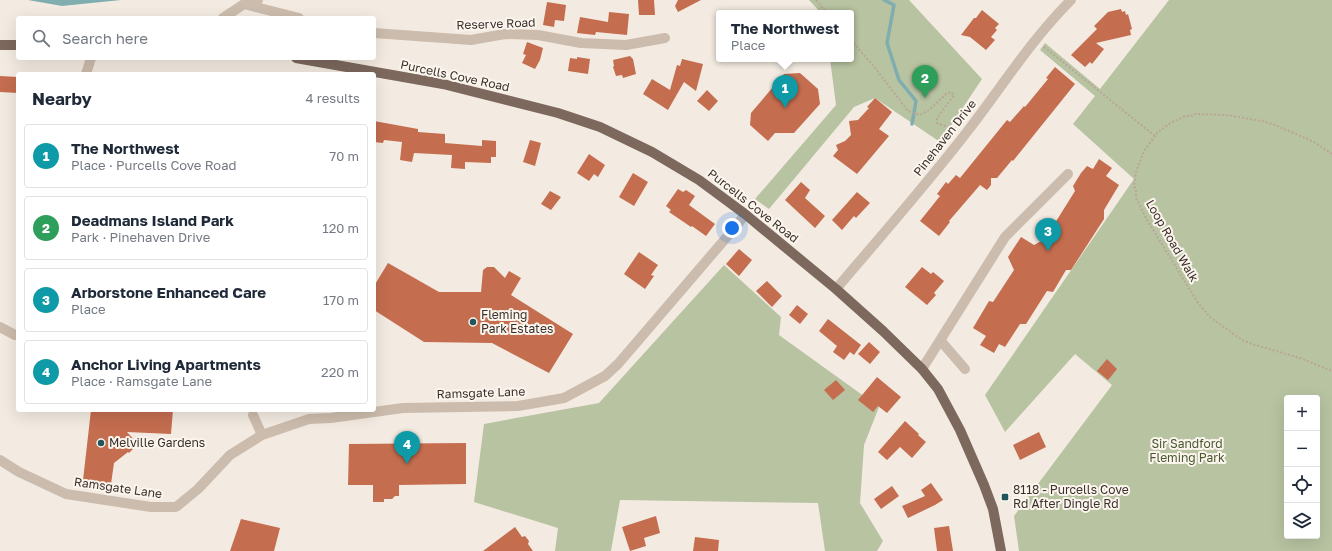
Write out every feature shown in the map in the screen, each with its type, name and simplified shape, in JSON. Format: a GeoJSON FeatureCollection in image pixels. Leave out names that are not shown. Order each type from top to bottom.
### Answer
{"type":"FeatureCollection","features":[{"type":"Feature","properties":{"kind":"main road"},"geometry":{"type":"LineString","coordinates":[[0,45],[16,45]]}},
{"type":"Feature","properties":{"kind":"main road","name":"Purcells Cove Road"},"geometry":{"type":"LineString","coordinates":[[307,60],[375,72]]}},
{"type":"Feature","properties":{"kind":"main road","name":"Purcells Cove Road"},"geometry":{"type":"LineString","coordinates":[[376,72],[443,84],[558,113],[600,127],[652,152],[699,180],[745,214],[836,289],[893,340],[922,368],[938,389],[960,430],[990,498],[1001,551]]}},
{"type":"Feature","properties":{"kind":"street"},"geometry":{"type":"LineString","coordinates":[[226,16],[244,4],[258,0]]}},
{"type":"Feature","properties":{"kind":"street","name":"Pinehaven Drive"},"geometry":{"type":"LineString","coordinates":[[836,289],[913,199],[969,129],[1051,20],[1071,0]]}},
{"type":"Feature","properties":{"kind":"street"},"geometry":{"type":"LineString","coordinates":[[244,4],[291,16]]}},
{"type":"Feature","properties":{"kind":"street","name":"Reserve Road"},"geometry":{"type":"LineString","coordinates":[[376,33],[471,40],[505,34],[538,35],[581,43],[626,45],[665,38]]}},
{"type":"Feature","properties":{"kind":"street"},"geometry":{"type":"LineString","coordinates":[[87,72],[90,60]]}},
{"type":"Feature","properties":{"kind":"street"},"geometry":{"type":"LineString","coordinates":[[922,368],[1005,237],[1068,174]]}},
{"type":"Feature","properties":{"kind":"street","name":"Ramsgate Lane"},"geometry":{"type":"LineString","coordinates":[[376,412],[403,408],[518,406],[564,398],[605,376],[618,364],[745,214]]}},
{"type":"Feature","properties":{"kind":"street"},"geometry":{"type":"LineString","coordinates":[[0,327],[16,335]]}},
{"type":"Feature","properties":{"kind":"street"},"geometry":{"type":"LineString","coordinates":[[940,340],[965,369]]}},
{"type":"Feature","properties":{"kind":"street","name":"Ramsgate Lane"},"geometry":{"type":"LineString","coordinates":[[0,460],[19,472],[66,494],[152,507],[176,507],[198,489],[230,455],[262,435],[309,419],[331,418],[374,412]]}},
{"type":"Feature","properties":{"kind":"street"},"geometry":{"type":"LineString","coordinates":[[253,415],[262,435]]}},
{"type":"Feature","properties":{"kind":"path"},"geometry":{"type":"LineString","coordinates":[[816,0],[824,10]]}},
{"type":"Feature","properties":{"kind":"path"},"geometry":{"type":"LineString","coordinates":[[1036,40],[1155,136]]}},
{"type":"Feature","properties":{"kind":"path"},"geometry":{"type":"LineString","coordinates":[[854,43],[872,64],[908,111],[920,115],[929,110],[947,93],[951,92],[954,95],[937,118],[937,122],[948,127],[969,129]]}},
{"type":"Feature","properties":{"kind":"path","name":"Loop Road Walk"},"geometry":{"type":"LineString","coordinates":[[1332,154],[1314,142],[1286,128],[1262,121],[1226,115],[1194,114],[1191,116],[1185,116],[1161,129],[1146,147],[1138,164],[1134,179],[1136,198],[1147,220],[1173,263],[1204,310],[1211,318],[1242,340],[1300,358],[1332,371]]}},
{"type":"Feature","properties":{"kind":"green space"},"geometry":{"type":"Polygon","coordinates":[[[809,0],[909,0],[982,79],[940,142],[875,98],[854,107],[769,209],[755,199],[836,105],[830,62],[854,62],[854,10],[818,10],[809,0]]]}},
{"type":"Feature","properties":{"kind":"green space","name":"Sir Sandford Fleming Park"},"geometry":{"type":"Polygon","coordinates":[[[1169,0],[1332,0],[1332,551],[1019,551],[1014,516],[1112,385],[1075,354],[1005,432],[985,395],[1134,179],[1073,124],[1095,96],[1040,50],[1045,43],[1100,89],[1169,0]]]}},
{"type":"Feature","properties":{"kind":"green space"},"geometry":{"type":"Polygon","coordinates":[[[724,265],[781,317],[779,335],[879,407],[864,445],[860,503],[883,541],[877,551],[825,551],[818,503],[620,500],[611,551],[555,551],[558,528],[474,502],[484,424],[599,403],[724,265]]]}},
{"type":"Feature","properties":{"kind":"water"},"geometry":{"type":"Polygon","coordinates":[[[28,0],[121,0],[62,6],[28,0]]]}},
{"type":"Feature","properties":{"kind":"building"},"geometry":{"type":"Polygon","coordinates":[[[638,0],[654,0],[655,15],[639,15],[638,0]]]}},
{"type":"Feature","properties":{"kind":"building"},"geometry":{"type":"Polygon","coordinates":[[[678,0],[701,0],[678,12],[675,6],[678,0]]]}},
{"type":"Feature","properties":{"kind":"building"},"geometry":{"type":"Polygon","coordinates":[[[547,2],[566,5],[564,21],[555,20],[554,27],[543,25],[547,2]]]}},
{"type":"Feature","properties":{"kind":"building"},"geometry":{"type":"Polygon","coordinates":[[[1121,9],[1122,12],[1125,11],[1126,15],[1128,14],[1132,29],[1130,30],[1131,35],[1096,43],[1104,49],[1092,64],[1090,62],[1085,67],[1071,55],[1097,29],[1094,26],[1108,12],[1121,9]]]}},
{"type":"Feature","properties":{"kind":"building"},"geometry":{"type":"Polygon","coordinates":[[[982,10],[999,24],[995,28],[997,30],[991,37],[995,40],[986,50],[970,37],[961,35],[982,10]]]}},
{"type":"Feature","properties":{"kind":"building"},"geometry":{"type":"Polygon","coordinates":[[[609,12],[629,14],[627,35],[596,32],[595,35],[577,33],[580,17],[608,22],[609,12]]]}},
{"type":"Feature","properties":{"kind":"building"},"geometry":{"type":"Polygon","coordinates":[[[527,42],[543,48],[540,60],[535,69],[522,63],[526,55],[523,54],[527,42]]]}},
{"type":"Feature","properties":{"kind":"building"},"geometry":{"type":"Polygon","coordinates":[[[630,56],[633,59],[636,74],[623,78],[622,75],[616,76],[613,67],[613,60],[630,56]]]}},
{"type":"Feature","properties":{"kind":"building"},"geometry":{"type":"Polygon","coordinates":[[[577,57],[590,59],[588,74],[568,71],[570,58],[577,59],[577,57]]]}},
{"type":"Feature","properties":{"kind":"building"},"geometry":{"type":"Polygon","coordinates":[[[682,59],[703,64],[696,91],[684,82],[668,110],[643,94],[652,79],[670,90],[677,65],[680,66],[682,59]]]}},
{"type":"Feature","properties":{"kind":"building"},"geometry":{"type":"Polygon","coordinates":[[[1055,67],[1075,84],[1013,161],[1012,160],[997,178],[991,178],[991,185],[987,190],[980,185],[949,221],[950,222],[939,236],[920,221],[940,196],[937,194],[946,182],[948,184],[956,175],[960,178],[1007,120],[1010,122],[1024,106],[1025,107],[1048,79],[1046,78],[1055,67]]]}},
{"type":"Feature","properties":{"kind":"building"},"geometry":{"type":"Polygon","coordinates":[[[800,73],[818,89],[820,104],[794,133],[775,133],[768,141],[750,125],[751,113],[784,74],[800,73]]]}},
{"type":"Feature","properties":{"kind":"building"},"geometry":{"type":"Polygon","coordinates":[[[0,76],[16,77],[16,93],[0,92],[0,76]]]}},
{"type":"Feature","properties":{"kind":"building"},"geometry":{"type":"Polygon","coordinates":[[[707,90],[718,101],[709,111],[697,101],[707,90]]]}},
{"type":"Feature","properties":{"kind":"building"},"geometry":{"type":"Polygon","coordinates":[[[875,98],[892,112],[879,129],[889,136],[857,174],[833,156],[838,150],[836,145],[845,141],[851,135],[849,121],[858,120],[869,108],[867,107],[875,98]]]}},
{"type":"Feature","properties":{"kind":"building"},"geometry":{"type":"Polygon","coordinates":[[[376,121],[418,129],[418,132],[445,134],[445,143],[482,146],[482,140],[496,141],[496,157],[491,157],[491,163],[465,162],[465,169],[451,168],[452,155],[414,153],[412,162],[400,160],[402,142],[384,140],[383,143],[376,142],[376,121]]]}},
{"type":"Feature","properties":{"kind":"building"},"geometry":{"type":"Polygon","coordinates":[[[530,140],[541,143],[535,166],[523,162],[530,140]]]}},
{"type":"Feature","properties":{"kind":"building"},"geometry":{"type":"Polygon","coordinates":[[[589,154],[605,165],[598,177],[594,174],[589,181],[577,173],[589,154]]]}},
{"type":"Feature","properties":{"kind":"building"},"geometry":{"type":"Polygon","coordinates":[[[1099,159],[1112,168],[1106,176],[1119,185],[1104,210],[1104,219],[1071,270],[1066,270],[1053,292],[1047,291],[1026,324],[1020,324],[1005,347],[999,344],[994,353],[980,345],[986,336],[973,328],[989,301],[993,302],[1014,270],[1008,257],[1021,237],[1034,245],[1045,239],[1075,191],[1073,186],[1081,173],[1087,166],[1093,169],[1099,159]]]}},
{"type":"Feature","properties":{"kind":"building"},"geometry":{"type":"Polygon","coordinates":[[[633,173],[648,182],[634,206],[619,197],[633,173]]]}},
{"type":"Feature","properties":{"kind":"building"},"geometry":{"type":"Polygon","coordinates":[[[801,182],[810,190],[805,198],[825,216],[815,228],[785,200],[801,182]]]}},
{"type":"Feature","properties":{"kind":"building"},"geometry":{"type":"Polygon","coordinates":[[[678,189],[683,192],[686,190],[695,196],[689,205],[715,224],[706,236],[669,212],[671,210],[666,206],[678,189]]]}},
{"type":"Feature","properties":{"kind":"building"},"geometry":{"type":"Polygon","coordinates":[[[550,191],[561,197],[551,210],[541,204],[550,191]]]}},
{"type":"Feature","properties":{"kind":"building"},"geometry":{"type":"Polygon","coordinates":[[[857,192],[870,203],[856,218],[854,216],[842,230],[832,220],[857,192]]]}},
{"type":"Feature","properties":{"kind":"building"},"geometry":{"type":"Polygon","coordinates":[[[739,249],[752,260],[739,276],[726,264],[739,249]]]}},
{"type":"Feature","properties":{"kind":"building"},"geometry":{"type":"Polygon","coordinates":[[[639,252],[658,265],[651,275],[654,276],[645,289],[624,274],[639,252]]]}},
{"type":"Feature","properties":{"kind":"building","name":"Fleming Park Estates"},"geometry":{"type":"Polygon","coordinates":[[[388,263],[439,292],[481,292],[483,270],[487,267],[494,267],[505,278],[509,271],[521,278],[511,295],[573,334],[549,373],[492,343],[424,342],[376,311],[376,283],[388,263]]]}},
{"type":"Feature","properties":{"kind":"building"},"geometry":{"type":"Polygon","coordinates":[[[922,267],[931,274],[933,272],[944,281],[934,293],[936,295],[927,305],[905,287],[922,267]]]}},
{"type":"Feature","properties":{"kind":"building"},"geometry":{"type":"Polygon","coordinates":[[[767,281],[782,296],[772,307],[756,291],[767,281]]]}},
{"type":"Feature","properties":{"kind":"building"},"geometry":{"type":"Polygon","coordinates":[[[797,305],[808,314],[800,324],[789,315],[797,305]]]}},
{"type":"Feature","properties":{"kind":"building"},"geometry":{"type":"Polygon","coordinates":[[[828,319],[861,345],[854,355],[850,352],[844,360],[833,352],[837,346],[819,331],[828,319]]]}},
{"type":"Feature","properties":{"kind":"building"},"geometry":{"type":"Polygon","coordinates":[[[869,342],[880,352],[870,364],[858,354],[869,342]]]}},
{"type":"Feature","properties":{"kind":"building"},"geometry":{"type":"Polygon","coordinates":[[[1107,359],[1117,369],[1108,380],[1097,371],[1107,359]]]}},
{"type":"Feature","properties":{"kind":"building"},"geometry":{"type":"Polygon","coordinates":[[[877,377],[901,397],[887,413],[878,406],[873,412],[858,400],[877,377]]]}},
{"type":"Feature","properties":{"kind":"building"},"geometry":{"type":"Polygon","coordinates":[[[836,380],[845,390],[833,400],[824,390],[836,380]]]}},
{"type":"Feature","properties":{"kind":"building","name":"Melville Gardens"},"geometry":{"type":"Polygon","coordinates":[[[91,412],[173,412],[171,434],[127,432],[138,444],[129,453],[128,452],[114,463],[110,491],[82,489],[91,412]]]}},
{"type":"Feature","properties":{"kind":"building"},"geometry":{"type":"Polygon","coordinates":[[[905,421],[926,442],[912,458],[900,447],[887,460],[878,452],[905,421]]]}},
{"type":"Feature","properties":{"kind":"building"},"geometry":{"type":"Polygon","coordinates":[[[1039,432],[1046,447],[1020,460],[1013,445],[1039,432]]]}},
{"type":"Feature","properties":{"kind":"building"},"geometry":{"type":"Polygon","coordinates":[[[466,443],[466,484],[399,485],[399,496],[395,496],[392,499],[384,499],[384,502],[373,502],[373,485],[348,485],[349,444],[466,443]]]}},
{"type":"Feature","properties":{"kind":"building"},"geometry":{"type":"Polygon","coordinates":[[[931,483],[943,500],[908,518],[902,506],[925,496],[921,490],[931,483]]]}},
{"type":"Feature","properties":{"kind":"building"},"geometry":{"type":"Polygon","coordinates":[[[892,486],[899,496],[881,509],[874,499],[892,486]]]}},
{"type":"Feature","properties":{"kind":"building"},"geometry":{"type":"Polygon","coordinates":[[[656,516],[660,533],[644,538],[646,546],[630,551],[622,527],[656,516]]]}},
{"type":"Feature","properties":{"kind":"building"},"geometry":{"type":"Polygon","coordinates":[[[241,519],[280,528],[274,551],[230,551],[241,519]]]}},
{"type":"Feature","properties":{"kind":"building"},"geometry":{"type":"Polygon","coordinates":[[[949,526],[953,551],[937,551],[934,528],[949,526]]]}},
{"type":"Feature","properties":{"kind":"building"},"geometry":{"type":"Polygon","coordinates":[[[515,527],[522,537],[525,536],[529,541],[528,544],[533,551],[483,551],[515,527]]]}},
{"type":"Feature","properties":{"kind":"building"},"geometry":{"type":"Polygon","coordinates":[[[695,537],[719,540],[718,551],[693,551],[695,537]]]}},
{"type":"Feature","properties":{"kind":"waterway"},"geometry":{"type":"LineString","coordinates":[[884,0],[894,5],[887,43],[899,80],[916,101],[912,124]]}},
{"type":"Feature","properties":{"kind":"place","name":"Deadmans Island Park"},"geometry":{"type":"Point","coordinates":[925,98]}},
{"type":"Feature","properties":{"kind":"place","name":"The Northwest"},"geometry":{"type":"Point","coordinates":[785,108]}},
{"type":"Feature","properties":{"kind":"place","name":"Arborstone Enhanced Care"},"geometry":{"type":"Point","coordinates":[1048,251]}},
{"type":"Feature","properties":{"kind":"place","name":"Fleming Park Estates"},"geometry":{"type":"Point","coordinates":[473,322]}},
{"type":"Feature","properties":{"kind":"place","name":"Melville Gardens"},"geometry":{"type":"Point","coordinates":[101,443]}},
{"type":"Feature","properties":{"kind":"place","name":"Anchor Living Apartments"},"geometry":{"type":"Point","coordinates":[407,464]}},
{"type":"Feature","properties":{"kind":"place","name":"8118 - Purcells Cove Rd After Dingle Rd"},"geometry":{"type":"Point","coordinates":[1005,497]}}]}
